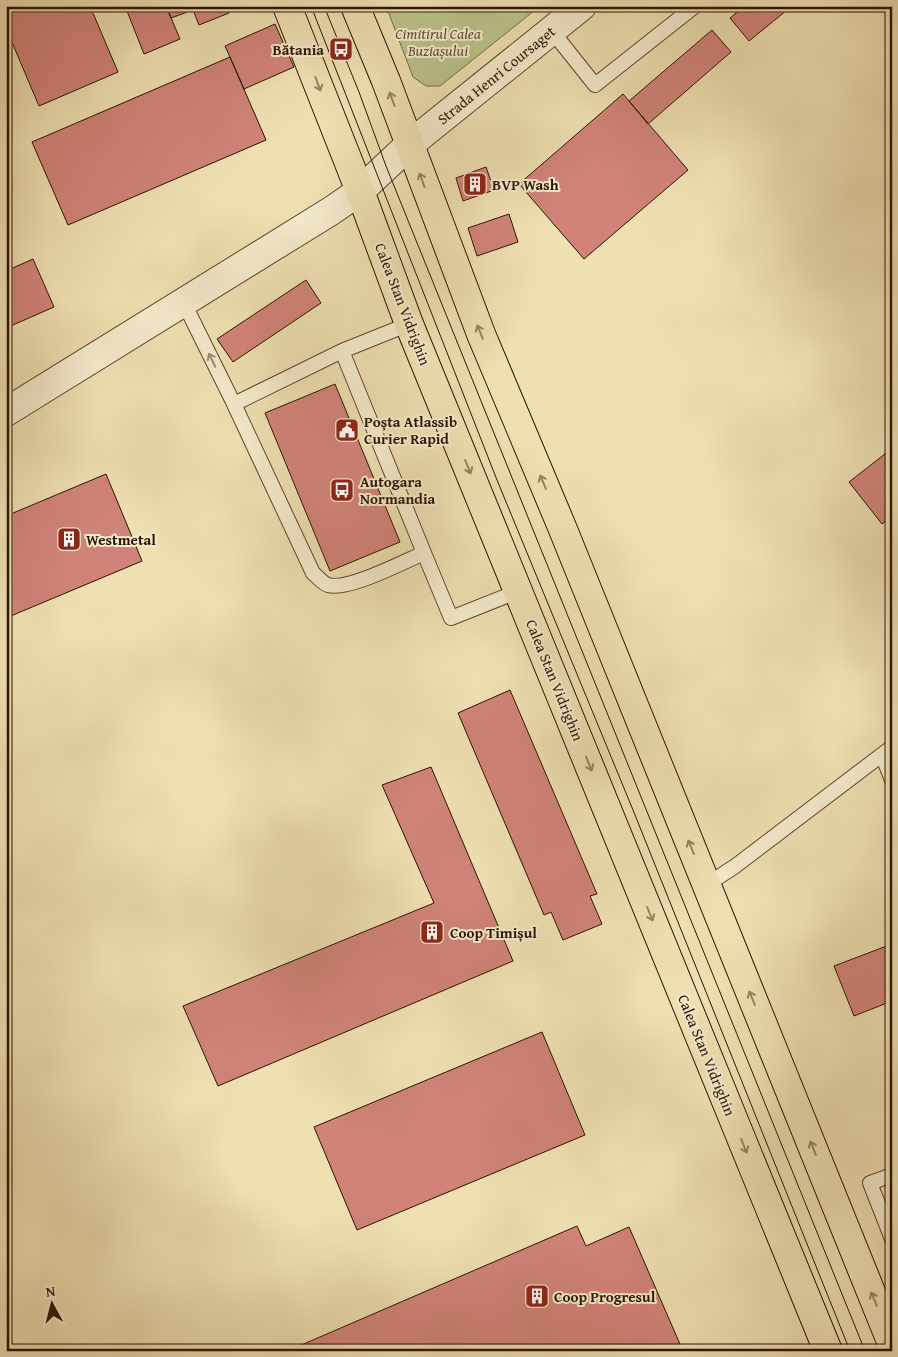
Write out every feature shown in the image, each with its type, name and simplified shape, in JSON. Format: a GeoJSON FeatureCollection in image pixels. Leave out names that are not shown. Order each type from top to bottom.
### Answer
{"type":"FeatureCollection","features":[{"type":"Feature","properties":{"kind":"main road","name":"Calea Stan Vidrighin"},"geometry":{"type":"LineString","coordinates":[[287,6],[360,191],[409,324],[828,1351]]}},
{"type":"Feature","properties":{"kind":"main road"},"geometry":{"type":"LineString","coordinates":[[355,6],[386,81],[481,334],[562,527],[892,1344]]}},
{"type":"Feature","properties":{"kind":"street","name":"Strada Henri Coursaget"},"geometry":{"type":"LineString","coordinates":[[6,412],[331,211],[360,191],[409,145],[582,6]]}},
{"type":"Feature","properties":{"kind":"lane"},"geometry":{"type":"LineString","coordinates":[[552,31],[595,85],[695,6]]}},
{"type":"Feature","properties":{"kind":"lane"},"geometry":{"type":"LineString","coordinates":[[184,302],[313,573],[321,581],[329,585],[346,585],[424,553]]}},
{"type":"Feature","properties":{"kind":"lane"},"geometry":{"type":"LineString","coordinates":[[234,404],[342,351],[409,324]]}},
{"type":"Feature","properties":{"kind":"lane"},"geometry":{"type":"LineString","coordinates":[[342,351],[451,618],[519,591]]}},
{"type":"Feature","properties":{"kind":"lane"},"geometry":{"type":"LineString","coordinates":[[706,885],[734,867],[887,751],[892,780]]}},
{"type":"Feature","properties":{"kind":"lane"},"geometry":{"type":"LineString","coordinates":[[892,1174],[870,1183],[892,1238]]}},
{"type":"Feature","properties":{"kind":"green space","name":"Cimitirul Calea Buziașului"},"geometry":{"type":"Polygon","coordinates":[[[386,6],[540,6],[440,86],[426,86],[413,77],[386,6]]]}},
{"type":"Feature","properties":{"kind":"building"},"geometry":{"type":"Polygon","coordinates":[[[6,6],[90,6],[118,72],[39,106],[6,28],[6,6]]]}},
{"type":"Feature","properties":{"kind":"building"},"geometry":{"type":"Polygon","coordinates":[[[125,6],[166,6],[180,39],[144,54],[125,6]]]}},
{"type":"Feature","properties":{"kind":"building"},"geometry":{"type":"Polygon","coordinates":[[[166,6],[226,6],[229,13],[199,25],[193,10],[171,18],[166,6]]]}},
{"type":"Feature","properties":{"kind":"building"},"geometry":{"type":"Polygon","coordinates":[[[745,6],[792,6],[749,41],[730,18],[745,6]]]}},
{"type":"Feature","properties":{"kind":"building"},"geometry":{"type":"Polygon","coordinates":[[[275,24],[294,67],[244,89],[225,46],[275,24]]]}},
{"type":"Feature","properties":{"kind":"building"},"geometry":{"type":"Polygon","coordinates":[[[712,30],[731,52],[648,124],[629,101],[712,30]]]}},
{"type":"Feature","properties":{"kind":"building"},"geometry":{"type":"Polygon","coordinates":[[[230,57],[266,140],[68,225],[32,142],[230,57]]]}},
{"type":"Feature","properties":{"kind":"building"},"geometry":{"type":"Polygon","coordinates":[[[623,94],[688,170],[584,259],[519,184],[623,94]]]}},
{"type":"Feature","properties":{"kind":"building","name":"BVP Wash"},"geometry":{"type":"Polygon","coordinates":[[[486,167],[494,190],[463,201],[456,178],[486,167]]]}},
{"type":"Feature","properties":{"kind":"building"},"geometry":{"type":"Polygon","coordinates":[[[509,214],[518,242],[477,256],[468,228],[509,214]]]}},
{"type":"Feature","properties":{"kind":"building"},"geometry":{"type":"Polygon","coordinates":[[[33,259],[54,307],[6,328],[6,271],[33,259]]]}},
{"type":"Feature","properties":{"kind":"building"},"geometry":{"type":"Polygon","coordinates":[[[306,280],[321,303],[233,362],[217,339],[306,280]]]}},
{"type":"Feature","properties":{"kind":"building"},"geometry":{"type":"Polygon","coordinates":[[[335,384],[400,542],[330,571],[265,413],[335,384]]]}},
{"type":"Feature","properties":{"kind":"building"},"geometry":{"type":"Polygon","coordinates":[[[890,450],[892,452],[892,516],[882,524],[849,482],[890,450]]]}},
{"type":"Feature","properties":{"kind":"building","name":"Westmetal"},"geometry":{"type":"Polygon","coordinates":[[[106,474],[142,561],[6,618],[6,516],[106,474]]]}},
{"type":"Feature","properties":{"kind":"building"},"geometry":{"type":"Polygon","coordinates":[[[510,690],[597,894],[590,896],[602,924],[563,940],[551,912],[544,915],[458,713],[510,690]]]}},
{"type":"Feature","properties":{"kind":"building","name":"Coop Timișul"},"geometry":{"type":"Polygon","coordinates":[[[431,767],[513,961],[218,1086],[183,1006],[434,903],[382,785],[431,767]]]}},
{"type":"Feature","properties":{"kind":"building"},"geometry":{"type":"Polygon","coordinates":[[[892,944],[892,1001],[854,1016],[834,966],[892,944]]]}},
{"type":"Feature","properties":{"kind":"building"},"geometry":{"type":"Polygon","coordinates":[[[542,1032],[585,1135],[357,1230],[314,1127],[542,1032]]]}},
{"type":"Feature","properties":{"kind":"building","name":"Coop Progresul"},"geometry":{"type":"Polygon","coordinates":[[[577,1226],[586,1246],[629,1227],[683,1351],[301,1351],[299,1346],[577,1226]]]}},
{"type":"Feature","properties":{"kind":"tram line"},"geometry":{"type":"LineString","coordinates":[[311,6],[497,480],[633,810],[850,1351]]}},
{"type":"Feature","properties":{"kind":"tram line"},"geometry":{"type":"LineString","coordinates":[[324,6],[359,92],[386,166],[865,1351]]}},
{"type":"Feature","properties":{"kind":"place","name":"Bătania"},"geometry":{"type":"Point","coordinates":[341,49]}},
{"type":"Feature","properties":{"kind":"place","name":"BVP Wash"},"geometry":{"type":"Point","coordinates":[475,184]}},
{"type":"Feature","properties":{"kind":"place","name":"Poșta Atlassib Curier Rapid"},"geometry":{"type":"Point","coordinates":[347,430]}},
{"type":"Feature","properties":{"kind":"place","name":"Autogara Normandia"},"geometry":{"type":"Point","coordinates":[342,490]}},
{"type":"Feature","properties":{"kind":"place","name":"Westmetal"},"geometry":{"type":"Point","coordinates":[69,539]}},
{"type":"Feature","properties":{"kind":"place","name":"Coop Timișul"},"geometry":{"type":"Point","coordinates":[432,932]}},
{"type":"Feature","properties":{"kind":"place","name":"Coop Progresul"},"geometry":{"type":"Point","coordinates":[537,1296]}}]}
